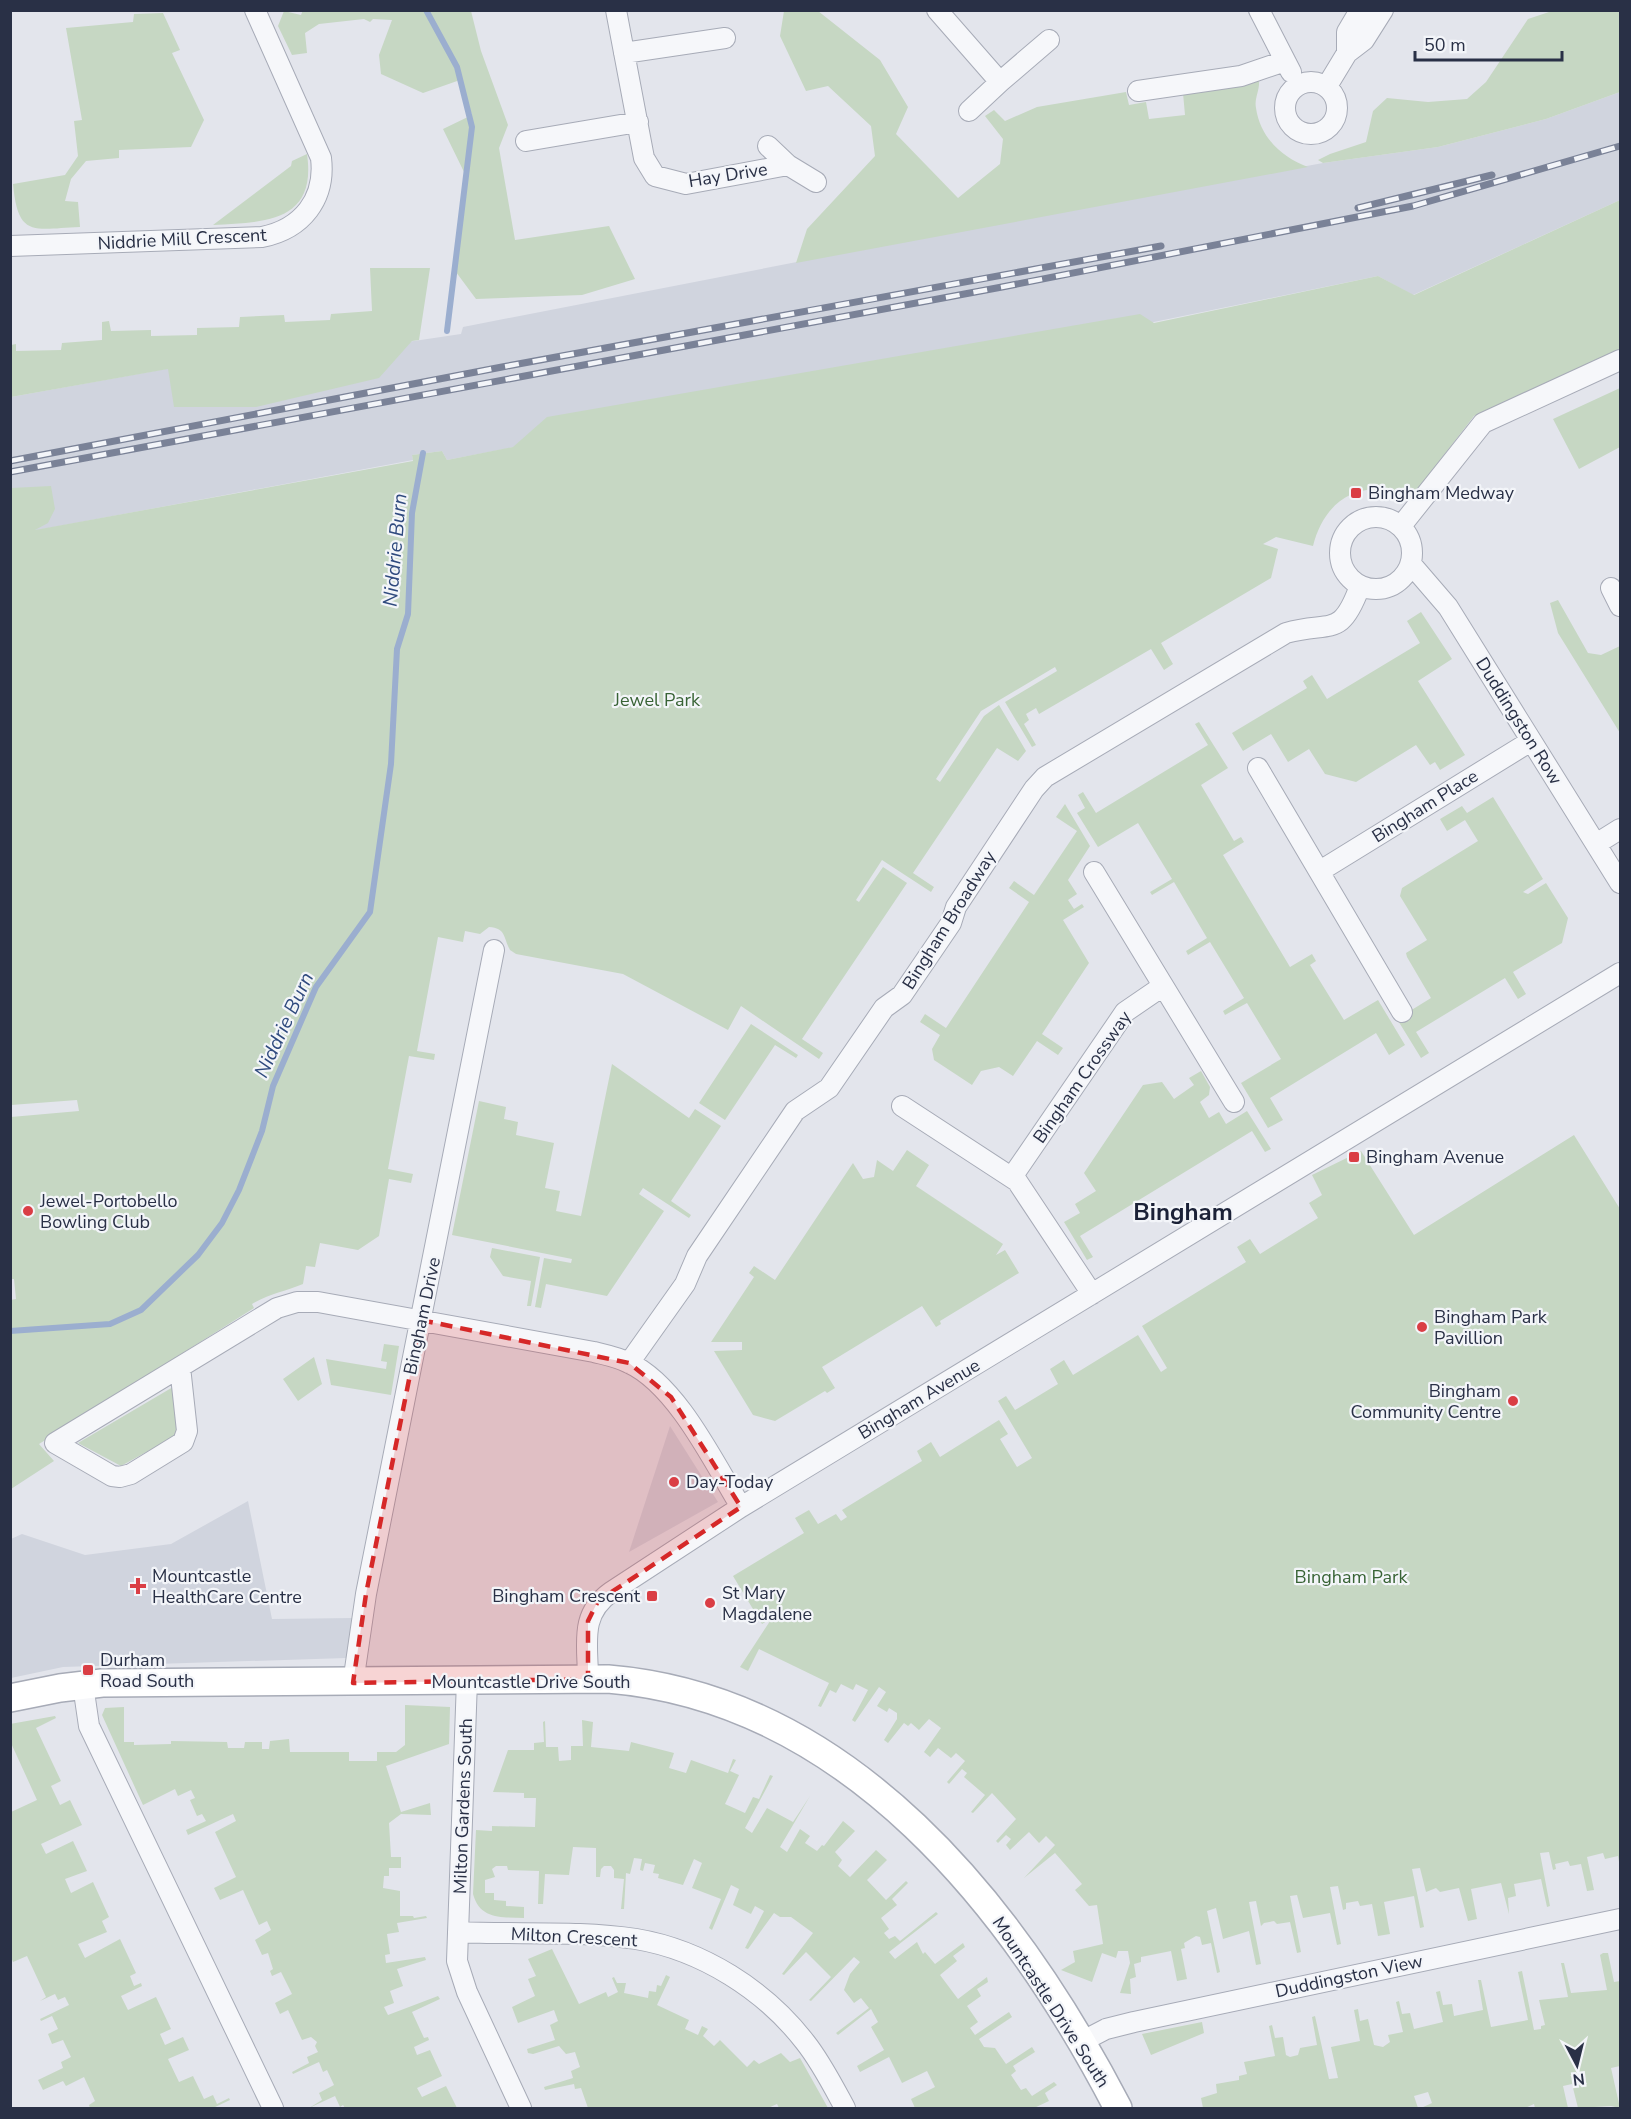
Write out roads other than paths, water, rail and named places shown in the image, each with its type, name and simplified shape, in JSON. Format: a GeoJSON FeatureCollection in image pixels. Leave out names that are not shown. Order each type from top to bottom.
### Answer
{"type":"FeatureCollection","features":[{"type":"Feature","properties":{"kind":"street","name":"Niddrie Mill Crescent"},"geometry":{"type":"LineString","coordinates":[[10,246],[262,237],[285,231],[305,216],[318,195],[322,170],[321,158],[255,10]]}},
{"type":"Feature","properties":{"kind":"street","name":"Hay Drive"},"geometry":{"type":"LineString","coordinates":[[616,10],[644,158],[655,176],[686,184],[788,165]]}},
{"type":"Feature","properties":{"kind":"street"},"geometry":{"type":"LineString","coordinates":[[937,10],[1000,82]]}},
{"type":"Feature","properties":{"kind":"street"},"geometry":{"type":"LineString","coordinates":[[1259,10],[1298,86]]}},
{"type":"Feature","properties":{"kind":"street"},"geometry":{"type":"LineString","coordinates":[[1347,53],[1347,32],[1360,10]]}},
{"type":"Feature","properties":{"kind":"street"},"geometry":{"type":"LineString","coordinates":[[1327,86],[1347,53],[1364,40],[1383,10]]}},
{"type":"Feature","properties":{"kind":"street"},"geometry":{"type":"LineString","coordinates":[[624,53],[725,38]]}},
{"type":"Feature","properties":{"kind":"street"},"geometry":{"type":"LineString","coordinates":[[969,111],[1049,40]]}},
{"type":"Feature","properties":{"kind":"street"},"geometry":{"type":"LineString","coordinates":[[1138,91],[1241,76],[1285,61]]}},
{"type":"Feature","properties":{"kind":"street"},"geometry":{"type":"LineString","coordinates":[[1312,82],[1327,86],[1337,100],[1336,117],[1325,130],[1308,134],[1294,128],[1286,114],[1287,98],[1298,86],[1312,82]]}},
{"type":"Feature","properties":{"kind":"street"},"geometry":{"type":"LineString","coordinates":[[526,141],[638,122]]}},
{"type":"Feature","properties":{"kind":"street","name":"Hay Drive"},"geometry":{"type":"LineString","coordinates":[[768,146],[788,165],[816,182]]}},
{"type":"Feature","properties":{"kind":"street"},"geometry":{"type":"LineString","coordinates":[[1401,526],[1483,423],[1620,360]]}},
{"type":"Feature","properties":{"kind":"street"},"geometry":{"type":"LineString","coordinates":[[1374,516],[1384,517],[1401,526],[1412,543],[1411,564],[1399,581],[1380,589],[1360,585],[1346,573],[1340,556],[1340,547],[1347,530],[1364,518],[1374,516]]}},
{"type":"Feature","properties":{"kind":"street","name":"Duddingston Row"},"geometry":{"type":"LineString","coordinates":[[1411,564],[1448,606],[1620,883]]}},
{"type":"Feature","properties":{"kind":"street","name":"Bingham Broadway"},"geometry":{"type":"LineString","coordinates":[[629,1363],[685,1284],[697,1256],[795,1111],[829,1088],[885,1008],[902,995],[951,923],[956,907],[1039,783],[1286,633],[1329,627],[1339,622],[1351,609],[1360,585]]}},
{"type":"Feature","properties":{"kind":"street","name":"Bingham Place"},"geometry":{"type":"LineString","coordinates":[[1320,871],[1531,741]]}},
{"type":"Feature","properties":{"kind":"street"},"geometry":{"type":"LineString","coordinates":[[1258,768],[1402,1012]]}},
{"type":"Feature","properties":{"kind":"street"},"geometry":{"type":"LineString","coordinates":[[1596,844],[1620,829]]}},
{"type":"Feature","properties":{"kind":"street"},"geometry":{"type":"LineString","coordinates":[[1094,872],[1234,1102]]}},
{"type":"Feature","properties":{"kind":"street","name":"Bingham Drive"},"geometry":{"type":"LineString","coordinates":[[353,1683],[369,1578],[494,950]]}},
{"type":"Feature","properties":{"kind":"street","name":"Bingham Avenue"},"geometry":{"type":"LineString","coordinates":[[588,1679],[588,1621],[598,1601],[741,1507],[1620,973]]}},
{"type":"Feature","properties":{"kind":"street","name":"Bingham Crossway"},"geometry":{"type":"LineString","coordinates":[[1011,1177],[1125,1012],[1162,986]]}},
{"type":"Feature","properties":{"kind":"street"},"geometry":{"type":"LineString","coordinates":[[902,1106],[1017,1181],[1092,1294]]}},
{"type":"Feature","properties":{"kind":"street"},"geometry":{"type":"LineString","coordinates":[[180,1367],[186,1431],[180,1446],[120,1477],[108,1473],[55,1443],[277,1308],[297,1302],[318,1302],[594,1352],[629,1363],[655,1380],[671,1397],[741,1507]]}},
{"type":"Feature","properties":{"kind":"street","name":"Mountcastle Drive South"},"geometry":{"type":"LineString","coordinates":[[10,1698],[83,1685],[588,1679],[662,1687],[752,1716],[804,1742],[855,1774],[911,1821],[992,1911],[1082,2042],[1118,2109]]}},
{"type":"Feature","properties":{"kind":"street","name":"Milton Gardens South"},"geometry":{"type":"LineString","coordinates":[[458,1932],[467,1680]]}},
{"type":"Feature","properties":{"kind":"street"},"geometry":{"type":"LineString","coordinates":[[83,1685],[89,1726],[273,2109]]}},
{"type":"Feature","properties":{"kind":"street","name":"Duddingston View"},"geometry":{"type":"LineString","coordinates":[[1082,2042],[1106,2029],[1134,2022],[1620,1919]]}},
{"type":"Feature","properties":{"kind":"street"},"geometry":{"type":"LineString","coordinates":[[458,1932],[460,1976],[521,2109]]}},
{"type":"Feature","properties":{"kind":"street","name":"Milton Crescent"},"geometry":{"type":"LineString","coordinates":[[458,1932],[611,1937],[667,1947],[694,1957],[747,1986],[788,2022],[824,2068],[845,2109]]}},
{"type":"Feature","properties":{"kind":"waterway","name":"Niddrie Burn"},"geometry":{"type":"LineString","coordinates":[[426,10],[457,67],[472,127],[447,331]]}},
{"type":"Feature","properties":{"kind":"waterway","name":"Niddrie Burn"},"geometry":{"type":"LineString","coordinates":[[10,1331],[110,1324],[141,1310],[198,1255],[222,1223],[239,1190],[262,1131],[273,1086],[316,987],[370,912],[391,764],[397,649],[408,614],[412,513],[423,453]]}},
{"type":"Feature","properties":{"kind":"railway"},"geometry":{"type":"LineString","coordinates":[[10,472],[1002,287],[1413,206],[1620,146]]}},
{"type":"Feature","properties":{"kind":"railway"},"geometry":{"type":"LineString","coordinates":[[1358,208],[1492,175]]}},
{"type":"Feature","properties":{"kind":"railway"},"geometry":{"type":"LineString","coordinates":[[10,461],[502,367],[1161,246]]}},
{"type":"Feature","properties":{"kind":"place","name":"Bingham Medway"},"geometry":{"type":"Point","coordinates":[1356,493]}},
{"type":"Feature","properties":{"kind":"place","name":"Bingham Avenue"},"geometry":{"type":"Point","coordinates":[1354,1157]}},
{"type":"Feature","properties":{"kind":"place","name":"Jewel-Portobello Bowling Club"},"geometry":{"type":"Point","coordinates":[28,1211]}},
{"type":"Feature","properties":{"kind":"place","name":"Bingham Park Pavillion"},"geometry":{"type":"Point","coordinates":[1422,1327]}},
{"type":"Feature","properties":{"kind":"place","name":"Bingham Community Centre"},"geometry":{"type":"Point","coordinates":[1513,1401]}},
{"type":"Feature","properties":{"kind":"place","name":"Day-Today"},"geometry":{"type":"Point","coordinates":[674,1482]}},
{"type":"Feature","properties":{"kind":"place","name":"Mountcastle HealthCare Centre"},"geometry":{"type":"Point","coordinates":[138,1586]}},
{"type":"Feature","properties":{"kind":"place","name":"Bingham Crescent"},"geometry":{"type":"Point","coordinates":[652,1596]}},
{"type":"Feature","properties":{"kind":"place","name":"St Mary Magdalene"},"geometry":{"type":"Point","coordinates":[710,1603]}},
{"type":"Feature","properties":{"kind":"place","name":"Durham Road South"},"geometry":{"type":"Point","coordinates":[88,1670]}},
{"type":"Feature","properties":{"kind":"district","name":"Bingham"},"geometry":{"type":"Point","coordinates":[1183,1212]}},
{"type":"Feature","properties":{"kind":"park label","name":"Jewel Park"},"geometry":{"type":"Point","coordinates":[657,700]}},
{"type":"Feature","properties":{"kind":"park label","name":"Bingham Park"},"geometry":{"type":"Point","coordinates":[1351,1577]}}]}
